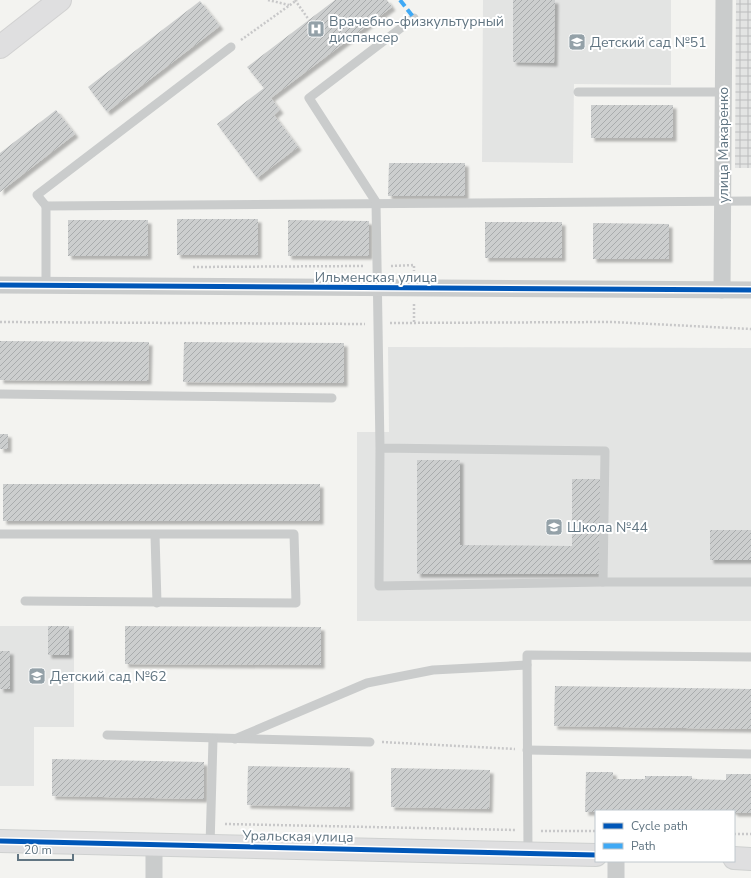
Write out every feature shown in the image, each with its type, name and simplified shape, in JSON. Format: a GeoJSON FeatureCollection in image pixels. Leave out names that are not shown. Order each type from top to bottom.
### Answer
{"type":"FeatureCollection","features":[{"type":"Feature","properties":{"kind":"street"},"geometry":{"type":"LineString","coordinates":[[0,47],[60,0]]}},
{"type":"Feature","properties":{"kind":"street","name":"улица Макаренко"},"geometry":{"type":"LineString","coordinates":[[722,290],[724,0]]}},
{"type":"Feature","properties":{"kind":"street","name":"Ильменская улица"},"geometry":{"type":"LineString","coordinates":[[0,285],[379,289],[751,290]]}},
{"type":"Feature","properties":{"kind":"street","name":"Уральская улица"},"geometry":{"type":"LineString","coordinates":[[0,841],[595,856]]}},
{"type":"Feature","properties":{"kind":"street"},"geometry":{"type":"LineString","coordinates":[[154,844],[154,878]]}},
{"type":"Feature","properties":{"kind":"street"},"geometry":{"type":"LineString","coordinates":[[735,858],[751,859]]}},
{"type":"Feature","properties":{"kind":"street"},"geometry":{"type":"LineString","coordinates":[[616,862],[616,878]]}},
{"type":"Feature","properties":{"kind":"lane"},"geometry":{"type":"LineString","coordinates":[[414,18],[309,98],[376,202],[379,289],[379,586],[603,582],[751,582]]}},
{"type":"Feature","properties":{"kind":"lane"},"geometry":{"type":"LineString","coordinates":[[46,285],[46,206],[37,194],[231,47]]}},
{"type":"Feature","properties":{"kind":"lane"},"geometry":{"type":"LineString","coordinates":[[578,92],[723,92]]}},
{"type":"Feature","properties":{"kind":"lane"},"geometry":{"type":"LineString","coordinates":[[46,206],[376,202],[751,201]]}},
{"type":"Feature","properties":{"kind":"lane"},"geometry":{"type":"LineString","coordinates":[[0,394],[332,398]]}},
{"type":"Feature","properties":{"kind":"lane"},"geometry":{"type":"LineString","coordinates":[[380,448],[604,451],[603,582]]}},
{"type":"Feature","properties":{"kind":"lane"},"geometry":{"type":"LineString","coordinates":[[0,534],[294,534],[296,603],[25,602]]}},
{"type":"Feature","properties":{"kind":"lane"},"geometry":{"type":"LineString","coordinates":[[155,535],[157,603]]}},
{"type":"Feature","properties":{"kind":"lane"},"geometry":{"type":"LineString","coordinates":[[528,854],[527,656],[751,657]]}},
{"type":"Feature","properties":{"kind":"lane"},"geometry":{"type":"LineString","coordinates":[[235,740],[367,683],[433,670],[527,666]]}},
{"type":"Feature","properties":{"kind":"lane"},"geometry":{"type":"LineString","coordinates":[[107,735],[235,740],[370,742]]}},
{"type":"Feature","properties":{"kind":"lane"},"geometry":{"type":"LineString","coordinates":[[210,846],[213,739]]}},
{"type":"Feature","properties":{"kind":"lane"},"geometry":{"type":"LineString","coordinates":[[527,750],[751,754]]}},
{"type":"Feature","properties":{"kind":"path"},"geometry":{"type":"LineString","coordinates":[[268,0],[290,5]]}},
{"type":"Feature","properties":{"kind":"path"},"geometry":{"type":"LineString","coordinates":[[231,47],[296,0],[309,20]]}},
{"type":"Feature","properties":{"kind":"path"},"geometry":{"type":"LineString","coordinates":[[189,267],[414,265]]}},
{"type":"Feature","properties":{"kind":"path"},"geometry":{"type":"LineString","coordinates":[[370,742],[527,750]]}},
{"type":"Feature","properties":{"kind":"path"},"geometry":{"type":"LineString","coordinates":[[735,834],[751,834]]}},
{"type":"Feature","properties":{"kind":"shaded area","name":"Детский сад №51"},"geometry":{"type":"Polygon","coordinates":[[[483,0],[671,0],[671,85],[574,84],[573,163],[482,162],[483,0]]]}},
{"type":"Feature","properties":{"kind":"shaded area"},"geometry":{"type":"Polygon","coordinates":[[[736,0],[751,0],[751,168],[735,168],[736,0]]]}},
{"type":"Feature","properties":{"kind":"shaded area","name":"Школа №44"},"geometry":{"type":"Polygon","coordinates":[[[388,347],[751,348],[751,621],[357,621],[357,432],[389,432],[388,347]]]}},
{"type":"Feature","properties":{"kind":"shaded area","name":"Детский сад №62"},"geometry":{"type":"Polygon","coordinates":[[[0,626],[74,626],[74,727],[34,727],[34,786],[0,786],[0,626]]]}},
{"type":"Feature","properties":{"kind":"building"},"geometry":{"type":"Polygon","coordinates":[[[335,0],[387,0],[392,7],[271,98],[280,110],[274,115],[298,147],[257,178],[217,124],[264,88],[247,67],[335,0]]]}},
{"type":"Feature","properties":{"kind":"building"},"geometry":{"type":"Polygon","coordinates":[[[513,0],[555,0],[554,63],[513,62],[513,0]]]}},
{"type":"Feature","properties":{"kind":"building"},"geometry":{"type":"Polygon","coordinates":[[[200,1],[220,26],[107,112],[88,87],[200,1]]]}},
{"type":"Feature","properties":{"kind":"building"},"geometry":{"type":"Polygon","coordinates":[[[591,105],[673,105],[673,138],[591,138],[591,105]]]}},
{"type":"Feature","properties":{"kind":"building"},"geometry":{"type":"Polygon","coordinates":[[[56,110],[75,134],[0,192],[0,153],[56,110]]]}},
{"type":"Feature","properties":{"kind":"building"},"geometry":{"type":"Polygon","coordinates":[[[389,163],[465,163],[465,196],[388,196],[389,163]]]}},
{"type":"Feature","properties":{"kind":"building"},"geometry":{"type":"Polygon","coordinates":[[[177,219],[258,219],[258,255],[177,255],[177,219]]]}},
{"type":"Feature","properties":{"kind":"building"},"geometry":{"type":"Polygon","coordinates":[[[68,220],[148,220],[148,256],[68,256],[68,220]]]}},
{"type":"Feature","properties":{"kind":"building"},"geometry":{"type":"Polygon","coordinates":[[[288,220],[369,221],[369,256],[288,256],[288,220]]]}},
{"type":"Feature","properties":{"kind":"building"},"geometry":{"type":"Polygon","coordinates":[[[485,222],[562,222],[562,258],[485,258],[485,222]]]}},
{"type":"Feature","properties":{"kind":"building"},"geometry":{"type":"Polygon","coordinates":[[[593,223],[669,224],[669,259],[593,259],[593,223]]]}},
{"type":"Feature","properties":{"kind":"building"},"geometry":{"type":"Polygon","coordinates":[[[0,341],[149,342],[148,381],[0,380],[0,341]]]}},
{"type":"Feature","properties":{"kind":"building"},"geometry":{"type":"Polygon","coordinates":[[[184,342],[344,343],[344,383],[183,382],[184,342]]]}},
{"type":"Feature","properties":{"kind":"building"},"geometry":{"type":"Polygon","coordinates":[[[0,434],[8,434],[8,449],[0,449],[0,434]]]}},
{"type":"Feature","properties":{"kind":"building"},"geometry":{"type":"Polygon","coordinates":[[[417,460],[460,460],[460,545],[572,546],[572,479],[600,479],[600,574],[417,574],[417,460]]]}},
{"type":"Feature","properties":{"kind":"building"},"geometry":{"type":"Polygon","coordinates":[[[3,484],[320,484],[320,521],[3,521],[3,484]]]}},
{"type":"Feature","properties":{"kind":"building"},"geometry":{"type":"Polygon","coordinates":[[[710,530],[751,530],[751,560],[710,560],[710,530]]]}},
{"type":"Feature","properties":{"kind":"building"},"geometry":{"type":"Polygon","coordinates":[[[48,626],[69,626],[69,655],[48,655],[48,626]]]}},
{"type":"Feature","properties":{"kind":"building"},"geometry":{"type":"Polygon","coordinates":[[[125,626],[321,627],[321,665],[125,664],[125,626]]]}},
{"type":"Feature","properties":{"kind":"building"},"geometry":{"type":"Polygon","coordinates":[[[0,651],[10,651],[10,689],[0,689],[0,651]]]}},
{"type":"Feature","properties":{"kind":"building"},"geometry":{"type":"Polygon","coordinates":[[[555,686],[751,689],[751,729],[554,726],[555,686]]]}},
{"type":"Feature","properties":{"kind":"building"},"geometry":{"type":"Polygon","coordinates":[[[52,759],[204,762],[204,799],[52,796],[52,759]]]}},
{"type":"Feature","properties":{"kind":"building"},"geometry":{"type":"Polygon","coordinates":[[[248,766],[350,768],[350,807],[247,805],[248,766]]]}},
{"type":"Feature","properties":{"kind":"building"},"geometry":{"type":"Polygon","coordinates":[[[391,768],[490,770],[489,809],[391,807],[391,768]]]}},
{"type":"Feature","properties":{"kind":"building"},"geometry":{"type":"Polygon","coordinates":[[[586,772],[613,772],[613,779],[645,779],[645,776],[692,776],[692,779],[726,780],[726,774],[751,774],[751,813],[735,813],[735,810],[595,810],[595,812],[585,812],[586,772]]]}},
{"type":"Feature","properties":{"kind":"marked path"},"geometry":{"type":"LineString","coordinates":[[400,0],[414,18]]}},
{"type":"Feature","properties":{"kind":"cycle path"},"geometry":{"type":"LineString","coordinates":[[0,285],[751,290]]}},
{"type":"Feature","properties":{"kind":"cycle path"},"geometry":{"type":"LineString","coordinates":[[0,841],[595,855]]}},
{"type":"Feature","properties":{"kind":"place","name":"Врачебно-физкультурный диспансер"},"geometry":{"type":"Point","coordinates":[316,29]}},
{"type":"Feature","properties":{"kind":"place","name":"Детский сад №51"},"geometry":{"type":"Point","coordinates":[577,42]}},
{"type":"Feature","properties":{"kind":"place","name":"Школа №44"},"geometry":{"type":"Point","coordinates":[554,527]}},
{"type":"Feature","properties":{"kind":"place","name":"Детский сад №62"},"geometry":{"type":"Point","coordinates":[37,676]}}]}
